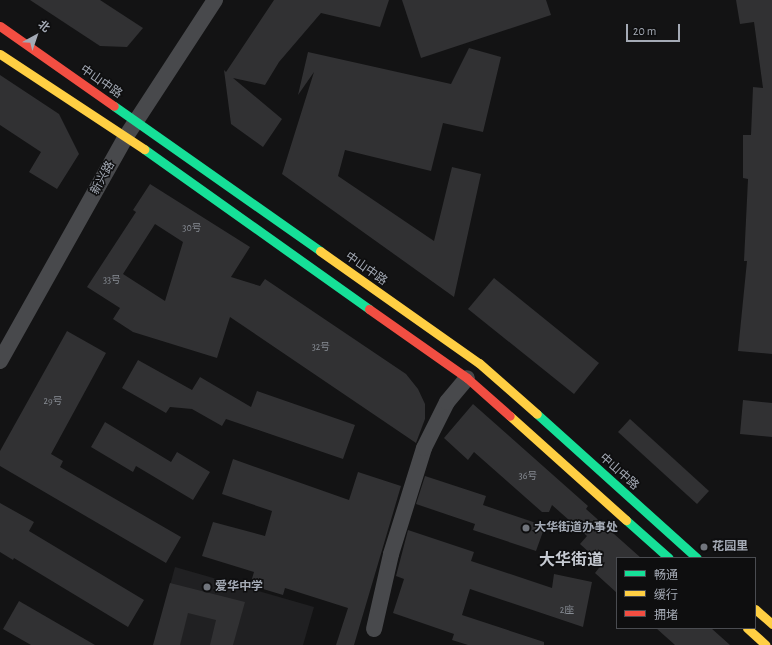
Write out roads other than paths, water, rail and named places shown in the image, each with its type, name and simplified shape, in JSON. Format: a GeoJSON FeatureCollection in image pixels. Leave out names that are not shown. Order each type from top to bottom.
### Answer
{"type":"FeatureCollection","features":[{"type":"Feature","properties":{"kind":"main road","name":"中山中路"},"geometry":{"type":"LineString","coordinates":[[0,26],[479,362],[696,557]]}},
{"type":"Feature","properties":{"kind":"main road"},"geometry":{"type":"LineString","coordinates":[[0,54],[125,138],[467,378],[668,557]]}},
{"type":"Feature","properties":{"kind":"main road"},"geometry":{"type":"LineString","coordinates":[[756,610],[772,624]]}},
{"type":"Feature","properties":{"kind":"main road"},"geometry":{"type":"LineString","coordinates":[[748,629],[766,645]]}},
{"type":"Feature","properties":{"kind":"street","name":"新兴路"},"geometry":{"type":"LineString","coordinates":[[0,361],[125,138],[215,0]]}},
{"type":"Feature","properties":{"kind":"street"},"geometry":{"type":"LineString","coordinates":[[374,629],[391,554],[424,448],[447,402],[467,378]]}},
{"type":"Feature","properties":{"kind":"place","name":"大华街道办事处"},"geometry":{"type":"Point","coordinates":[526,528]}},
{"type":"Feature","properties":{"kind":"place","name":"花园里"},"geometry":{"type":"Point","coordinates":[704,547]}},
{"type":"Feature","properties":{"kind":"place","name":"爱华中学"},"geometry":{"type":"Point","coordinates":[207,587]}},
{"type":"Feature","properties":{"kind":"district","name":"大华街道"},"geometry":{"type":"Point","coordinates":[571,560]}}]}
